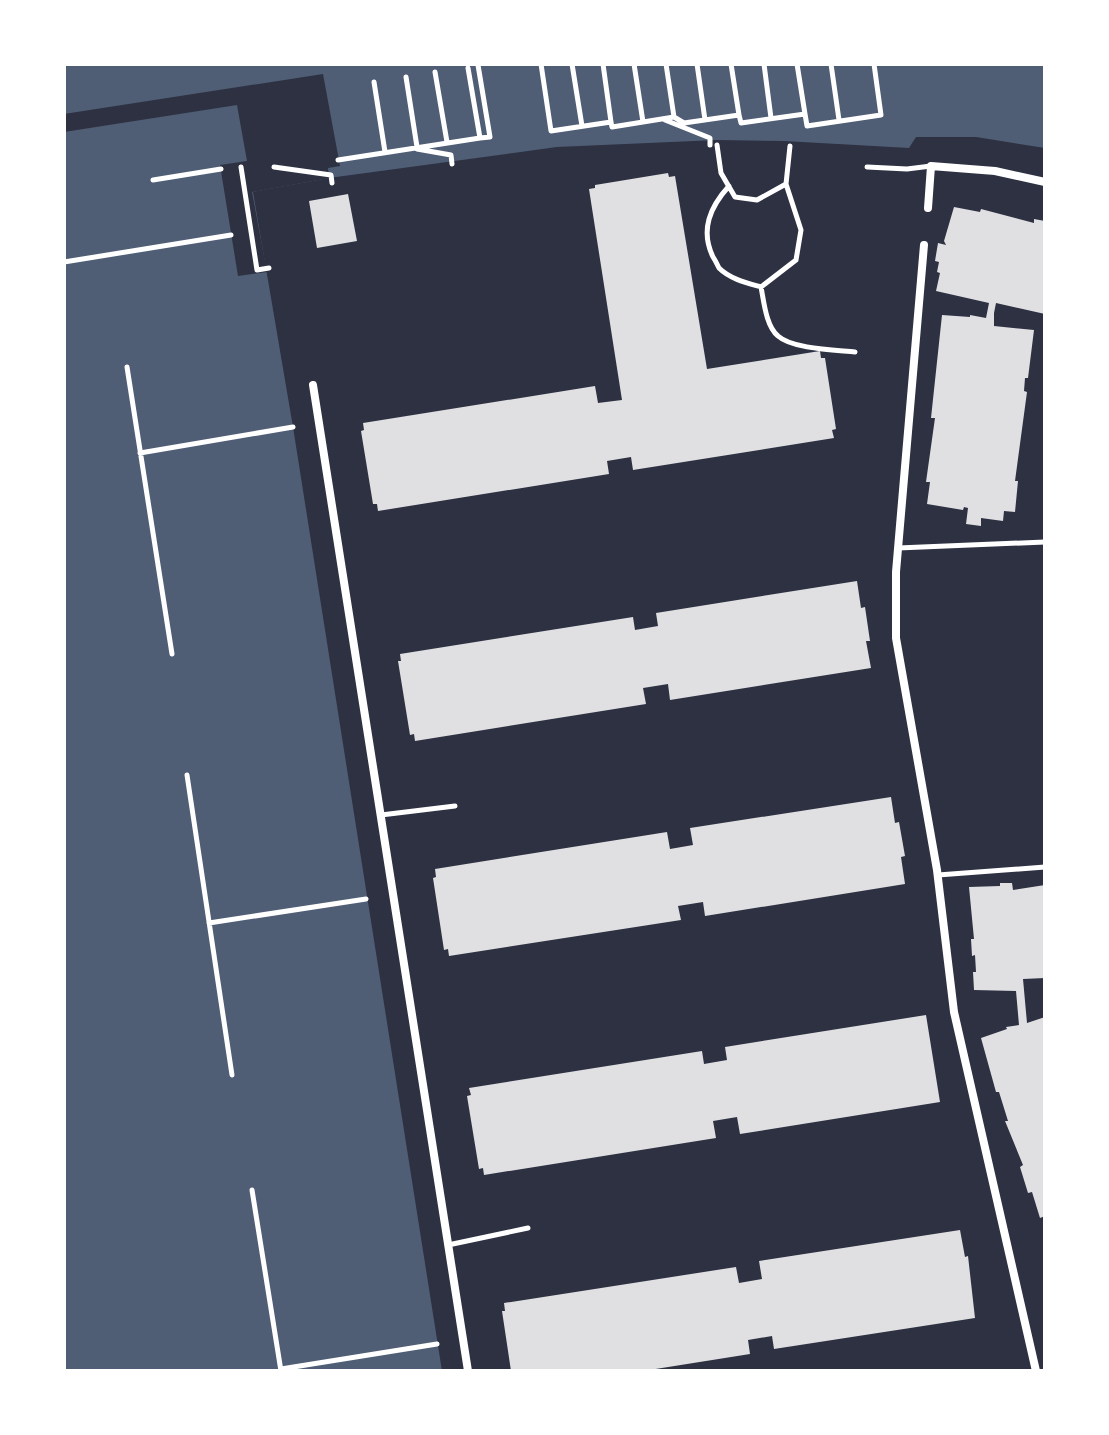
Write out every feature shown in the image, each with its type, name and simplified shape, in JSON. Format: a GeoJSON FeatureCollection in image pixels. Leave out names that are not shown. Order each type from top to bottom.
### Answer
{"type":"FeatureCollection","features":[{"type":"Feature","properties":{"kind":"street"},"geometry":{"type":"LineString","coordinates":[[928,208],[931,166],[995,171],[1045,182]]}},
{"type":"Feature","properties":{"kind":"street"},"geometry":{"type":"LineString","coordinates":[[924,245],[898,548],[896,638],[937,875],[954,1012],[1036,1371]]}},
{"type":"Feature","properties":{"kind":"street"},"geometry":{"type":"LineString","coordinates":[[313,385],[468,1371]]}},
{"type":"Feature","properties":{"kind":"lane"},"geometry":{"type":"LineString","coordinates":[[867,167],[907,169],[931,166]]}},
{"type":"Feature","properties":{"kind":"lane"},"geometry":{"type":"LineString","coordinates":[[898,548],[1045,542]]}},
{"type":"Feature","properties":{"kind":"lane"},"geometry":{"type":"LineString","coordinates":[[380,815],[455,806]]}},
{"type":"Feature","properties":{"kind":"lane"},"geometry":{"type":"LineString","coordinates":[[937,875],[1045,867]]}},
{"type":"Feature","properties":{"kind":"lane"},"geometry":{"type":"LineString","coordinates":[[448,1245],[528,1228]]}},
{"type":"Feature","properties":{"kind":"path"},"geometry":{"type":"LineString","coordinates":[[541,64],[551,131],[611,122]]}},
{"type":"Feature","properties":{"kind":"path"},"geometry":{"type":"LineString","coordinates":[[572,64],[582,126]]}},
{"type":"Feature","properties":{"kind":"path"},"geometry":{"type":"LineString","coordinates":[[603,64],[612,127],[674,117],[684,123],[739,115]]}},
{"type":"Feature","properties":{"kind":"path"},"geometry":{"type":"LineString","coordinates":[[634,64],[643,122]]}},
{"type":"Feature","properties":{"kind":"path"},"geometry":{"type":"LineString","coordinates":[[666,64],[674,117]]}},
{"type":"Feature","properties":{"kind":"path"},"geometry":{"type":"LineString","coordinates":[[697,64],[705,120]]}},
{"type":"Feature","properties":{"kind":"path"},"geometry":{"type":"LineString","coordinates":[[731,64],[741,123],[805,114]]}},
{"type":"Feature","properties":{"kind":"path"},"geometry":{"type":"LineString","coordinates":[[764,64],[771,119]]}},
{"type":"Feature","properties":{"kind":"path"},"geometry":{"type":"LineString","coordinates":[[797,64],[807,126],[881,115],[874,64]]}},
{"type":"Feature","properties":{"kind":"path"},"geometry":{"type":"LineString","coordinates":[[831,64],[839,120]]}},
{"type":"Feature","properties":{"kind":"path"},"geometry":{"type":"LineString","coordinates":[[338,160],[490,137],[478,65]]}},
{"type":"Feature","properties":{"kind":"path"},"geometry":{"type":"LineString","coordinates":[[468,68],[480,138]]}},
{"type":"Feature","properties":{"kind":"path"},"geometry":{"type":"LineString","coordinates":[[435,72],[447,143]]}},
{"type":"Feature","properties":{"kind":"path"},"geometry":{"type":"LineString","coordinates":[[406,77],[414,147]]}},
{"type":"Feature","properties":{"kind":"path"},"geometry":{"type":"LineString","coordinates":[[374,82],[385,152]]}},
{"type":"Feature","properties":{"kind":"path"},"geometry":{"type":"LineString","coordinates":[[663,119],[710,138],[721,173],[735,197],[757,200],[786,184]]}},
{"type":"Feature","properties":{"kind":"path"},"geometry":{"type":"LineString","coordinates":[[761,287],[796,260],[801,230],[786,184],[790,146]]}},
{"type":"Feature","properties":{"kind":"path"},"geometry":{"type":"LineString","coordinates":[[414,147],[451,155],[452,164]]}},
{"type":"Feature","properties":{"kind":"path"},"geometry":{"type":"LineString","coordinates":[[241,167],[257,270],[269,268]]}},
{"type":"Feature","properties":{"kind":"path"},"geometry":{"type":"LineString","coordinates":[[274,167],[331,175],[332,183]]}},
{"type":"Feature","properties":{"kind":"path"},"geometry":{"type":"LineString","coordinates":[[153,180],[221,169]]}},
{"type":"Feature","properties":{"kind":"path"},"geometry":{"type":"LineString","coordinates":[[729,186],[718,198],[707,220],[708,244],[719,268],[740,281],[761,287]]}},
{"type":"Feature","properties":{"kind":"path"},"geometry":{"type":"LineString","coordinates":[[64,262],[231,235]]}},
{"type":"Feature","properties":{"kind":"path"},"geometry":{"type":"LineString","coordinates":[[761,287],[768,319],[777,336],[794,344],[855,352]]}},
{"type":"Feature","properties":{"kind":"path"},"geometry":{"type":"LineString","coordinates":[[127,367],[172,654]]}},
{"type":"Feature","properties":{"kind":"path"},"geometry":{"type":"LineString","coordinates":[[140,453],[293,427]]}},
{"type":"Feature","properties":{"kind":"path"},"geometry":{"type":"LineString","coordinates":[[187,775],[232,1075]]}},
{"type":"Feature","properties":{"kind":"path"},"geometry":{"type":"LineString","coordinates":[[209,923],[366,899]]}},
{"type":"Feature","properties":{"kind":"path"},"geometry":{"type":"LineString","coordinates":[[252,1190],[281,1370],[437,1344]]}},
{"type":"Feature","properties":{"kind":"water"},"geometry":{"type":"Polygon","coordinates":[[[64,64],[1045,64],[1045,148],[976,137],[916,137],[909,148],[717,140],[557,147],[329,178],[253,192],[442,1371],[64,1371],[64,64]]]}},
{"type":"Feature","properties":{"kind":"pier"},"geometry":{"type":"Polygon","coordinates":[[[323,74],[340,166],[328,168],[329,178],[252,192],[267,272],[238,276],[220,165],[247,161],[237,105],[64,132],[64,114],[323,74]]]}},
{"type":"Feature","properties":{"kind":"building"},"geometry":{"type":"Polygon","coordinates":[[[668,173],[669,177],[675,176],[707,369],[820,351],[821,358],[825,358],[836,429],[832,430],[834,438],[633,470],[631,457],[607,461],[609,474],[378,511],[377,504],[373,504],[361,431],[364,430],[363,423],[595,386],[598,403],[622,400],[589,189],[595,188],[595,185],[668,173]]]}},
{"type":"Feature","properties":{"kind":"building"},"geometry":{"type":"Polygon","coordinates":[[[348,194],[357,241],[317,248],[309,201],[348,194]]]}},
{"type":"Feature","properties":{"kind":"building"},"geometry":{"type":"Polygon","coordinates":[[[954,207],[980,212],[981,209],[1034,223],[1034,219],[1045,221],[1045,314],[996,303],[994,326],[1034,330],[1028,378],[1025,378],[1024,391],[1027,392],[1015,481],[1018,481],[1015,512],[1004,511],[1003,521],[981,518],[981,526],[966,524],[968,508],[964,507],[963,510],[927,504],[930,482],[926,482],[935,418],[931,418],[942,315],[986,318],[989,303],[936,291],[940,273],[937,272],[939,262],[935,261],[938,243],[946,245],[944,241],[954,207]]]}},
{"type":"Feature","properties":{"kind":"building"},"geometry":{"type":"Polygon","coordinates":[[[857,581],[861,608],[865,607],[871,668],[670,700],[668,684],[643,688],[646,704],[415,741],[414,734],[410,735],[398,661],[401,661],[400,654],[633,617],[635,630],[658,626],[656,613],[857,581]]]}},
{"type":"Feature","properties":{"kind":"building"},"geometry":{"type":"Polygon","coordinates":[[[891,797],[905,856],[901,857],[905,884],[705,916],[703,902],[678,906],[681,920],[449,956],[448,949],[444,950],[433,878],[436,877],[435,869],[667,832],[670,849],[693,845],[690,828],[891,797]]]}},
{"type":"Feature","properties":{"kind":"building"},"geometry":{"type":"Polygon","coordinates":[[[1000,883],[1012,883],[1013,890],[1045,885],[1045,978],[1023,979],[1027,1023],[1045,1017],[1045,1216],[1040,1218],[1032,1192],[1028,1193],[1020,1167],[1023,1165],[1005,1121],[1008,1121],[999,1092],[996,1092],[981,1038],[1019,1025],[1016,991],[974,990],[973,972],[976,972],[975,955],[972,956],[971,939],[974,939],[969,887],[1000,886],[1000,883]]]}},
{"type":"Feature","properties":{"kind":"building"},"geometry":{"type":"Polygon","coordinates":[[[926,1015],[940,1102],[740,1134],[737,1117],[713,1121],[716,1138],[484,1175],[483,1168],[479,1169],[467,1096],[471,1095],[469,1088],[702,1051],[704,1064],[727,1060],[725,1047],[926,1015]]]}},
{"type":"Feature","properties":{"kind":"building"},"geometry":{"type":"Polygon","coordinates":[[[960,1230],[965,1257],[968,1256],[975,1318],[774,1349],[772,1336],[748,1340],[750,1354],[643,1371],[511,1371],[502,1311],[505,1311],[504,1303],[736,1267],[739,1283],[762,1279],[759,1261],[960,1230]]]}}]}
